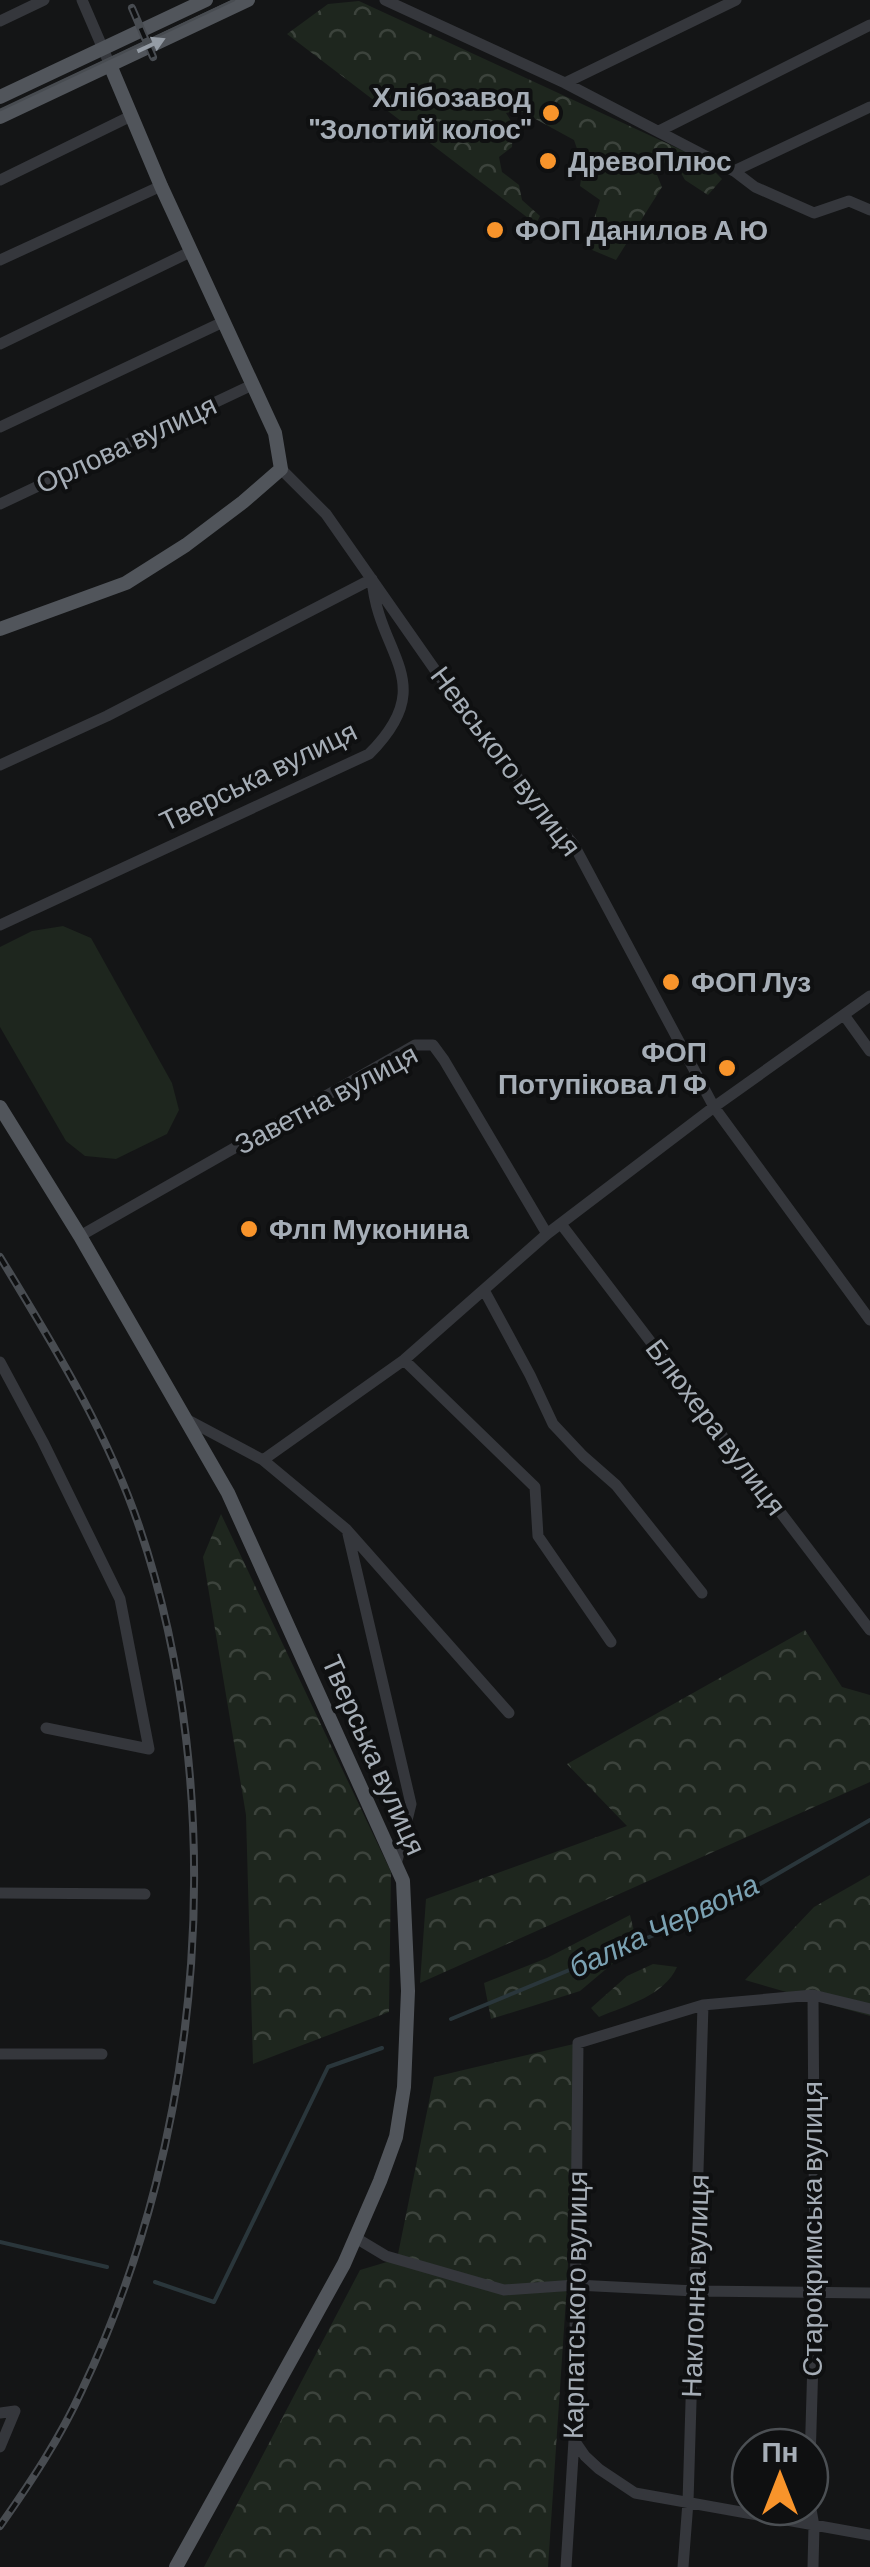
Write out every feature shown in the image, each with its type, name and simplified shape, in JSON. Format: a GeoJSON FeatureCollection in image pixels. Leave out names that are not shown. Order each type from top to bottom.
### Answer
{"type":"FeatureCollection","features":[{"type":"Feature","properties":{"kind":"main road"},"geometry":{"type":"LineString","coordinates":[[0,97],[206,0]]}},
{"type":"Feature","properties":{"kind":"main road"},"geometry":{"type":"LineString","coordinates":[[0,117],[248,0]]}},
{"type":"Feature","properties":{"kind":"main road"},"geometry":{"type":"LineString","coordinates":[[0,629],[126,583],[186,545],[280,469],[275,433],[190,252],[110,64]]}},
{"type":"Feature","properties":{"kind":"main road","name":"Тверська вулиця"},"geometry":{"type":"LineString","coordinates":[[0,1107],[80,1236],[228,1492],[403,1881],[408,1992],[404,2087],[396,2137],[344,2264],[176,2567]]}},
{"type":"Feature","properties":{"kind":"street"},"geometry":{"type":"LineString","coordinates":[[0,21],[44,0]]}},
{"type":"Feature","properties":{"kind":"street"},"geometry":{"type":"LineString","coordinates":[[82,0],[110,64]]}},
{"type":"Feature","properties":{"kind":"street"},"geometry":{"type":"LineString","coordinates":[[385,0],[565,83],[734,171],[755,187],[814,213],[849,200],[870,210]]}},
{"type":"Feature","properties":{"kind":"street"},"geometry":{"type":"LineString","coordinates":[[565,83],[736,0]]}},
{"type":"Feature","properties":{"kind":"street"},"geometry":{"type":"LineString","coordinates":[[659,130],[870,25]]}},
{"type":"Feature","properties":{"kind":"street"},"geometry":{"type":"LineString","coordinates":[[734,171],[870,107]]}},
{"type":"Feature","properties":{"kind":"street"},"geometry":{"type":"LineString","coordinates":[[0,180],[131,116]]}},
{"type":"Feature","properties":{"kind":"street"},"geometry":{"type":"LineString","coordinates":[[0,260],[161,186]]}},
{"type":"Feature","properties":{"kind":"street"},"geometry":{"type":"LineString","coordinates":[[0,344],[190,252]]}},
{"type":"Feature","properties":{"kind":"street"},"geometry":{"type":"LineString","coordinates":[[0,427],[224,322]]}},
{"type":"Feature","properties":{"kind":"street","name":"Орлова вулиця"},"geometry":{"type":"LineString","coordinates":[[0,504],[252,385]]}},
{"type":"Feature","properties":{"kind":"street","name":"Невського вулиця"},"geometry":{"type":"LineString","coordinates":[[280,469],[326,514],[475,726],[574,845],[714,1107],[870,1320]]}},
{"type":"Feature","properties":{"kind":"street"},"geometry":{"type":"LineString","coordinates":[[0,765],[107,716],[372,579]]}},
{"type":"Feature","properties":{"kind":"street","name":"Тверська вулиця"},"geometry":{"type":"LineString","coordinates":[[0,925],[369,754],[396,722],[403,701],[404,678],[374,599],[372,579]]}},
{"type":"Feature","properties":{"kind":"street"},"geometry":{"type":"LineString","coordinates":[[263,1460],[404,1360],[547,1234],[714,1107],[870,996]]}},
{"type":"Feature","properties":{"kind":"street"},"geometry":{"type":"LineString","coordinates":[[844,1015],[870,1051]]}},
{"type":"Feature","properties":{"kind":"street","name":"Заветна вулиця"},"geometry":{"type":"LineString","coordinates":[[80,1236],[414,1045],[433,1045],[444,1060],[547,1234]]}},
{"type":"Feature","properties":{"kind":"street","name":"Блюхера вулиця"},"geometry":{"type":"LineString","coordinates":[[562,1224],[870,1630]]}},
{"type":"Feature","properties":{"kind":"street"},"geometry":{"type":"LineString","coordinates":[[484,1290],[554,1424],[616,1485],[702,1592]]}},
{"type":"Feature","properties":{"kind":"street"},"geometry":{"type":"LineString","coordinates":[[404,1360],[535,1487],[538,1536],[611,1642]]}},
{"type":"Feature","properties":{"kind":"street"},"geometry":{"type":"LineString","coordinates":[[0,1362],[120,1600],[149,1749],[46,1728]]}},
{"type":"Feature","properties":{"kind":"street"},"geometry":{"type":"LineString","coordinates":[[188,1420],[263,1460],[346,1528],[509,1713]]}},
{"type":"Feature","properties":{"kind":"street"},"geometry":{"type":"LineString","coordinates":[[346,1528],[411,1804],[396,1866]]}},
{"type":"Feature","properties":{"kind":"street"},"geometry":{"type":"LineString","coordinates":[[0,1893],[145,1894]]}},
{"type":"Feature","properties":{"kind":"street"},"geometry":{"type":"LineString","coordinates":[[703,2006],[812,1995],[870,2009]]}},
{"type":"Feature","properties":{"kind":"street","name":"Старокримська вулиця"},"geometry":{"type":"LineString","coordinates":[[811,2427],[812,1995]]}},
{"type":"Feature","properties":{"kind":"street","name":"Карпатського вулиця"},"geometry":{"type":"LineString","coordinates":[[566,2567],[574,2440],[578,2042],[703,2006]]}},
{"type":"Feature","properties":{"kind":"street","name":"Наклонна вулиця"},"geometry":{"type":"LineString","coordinates":[[683,2567],[703,2006]]}},
{"type":"Feature","properties":{"kind":"street"},"geometry":{"type":"LineString","coordinates":[[0,2054],[102,2054]]}},
{"type":"Feature","properties":{"kind":"street"},"geometry":{"type":"LineString","coordinates":[[356,2238],[386,2256],[504,2290],[576,2286],[870,2293]]}},
{"type":"Feature","properties":{"kind":"street"},"geometry":{"type":"LineString","coordinates":[[0,2413],[15,2411],[0,2447]]}},
{"type":"Feature","properties":{"kind":"street"},"geometry":{"type":"LineString","coordinates":[[574,2440],[599,2469],[635,2492],[730,2510]]}},
{"type":"Feature","properties":{"kind":"street"},"geometry":{"type":"LineString","coordinates":[[812,2567],[814,2527]]}},
{"type":"Feature","properties":{"kind":"street"},"geometry":{"type":"LineString","coordinates":[[820,2527],[870,2535]]}},
{"type":"Feature","properties":{"kind":"green space"},"geometry":{"type":"Polygon","coordinates":[[[359,1],[703,160],[722,179],[708,195],[685,180],[670,154],[657,175],[662,187],[616,260],[585,247],[600,200],[580,186],[583,166],[574,140],[519,110],[506,113],[513,124],[512,147],[499,157],[502,172],[519,185],[522,200],[540,216],[536,224],[287,34],[328,4],[359,1]]]}},
{"type":"Feature","properties":{"kind":"green space"},"geometry":{"type":"Polygon","coordinates":[[[63,926],[91,938],[172,1083],[179,1110],[167,1134],[116,1159],[85,1156],[66,1141],[0,1027],[0,947],[32,931],[63,926]]]}},
{"type":"Feature","properties":{"kind":"green space"},"geometry":{"type":"Polygon","coordinates":[[[221,1514],[391,1872],[389,2012],[253,2064],[246,1815],[203,1557],[221,1514]]]}},
{"type":"Feature","properties":{"kind":"green space"},"geometry":{"type":"Polygon","coordinates":[[[805,1630],[842,1687],[870,1695],[870,1782],[420,1983],[426,1899],[627,1826],[567,1764],[805,1630]]]}},
{"type":"Feature","properties":{"kind":"green space"},"geometry":{"type":"Polygon","coordinates":[[[870,1875],[870,2016],[745,1980],[814,1907],[870,1875]]]}},
{"type":"Feature","properties":{"kind":"green space"},"geometry":{"type":"Polygon","coordinates":[[[630,1915],[637,1943],[580,1991],[491,2019],[484,1983],[547,1958],[630,1915]]]}},
{"type":"Feature","properties":{"kind":"green space"},"geometry":{"type":"Polygon","coordinates":[[[653,1964],[677,1967],[663,1985],[644,1998],[599,2017],[591,2008],[627,1976],[653,1964]]]}},
{"type":"Feature","properties":{"kind":"green space"},"geometry":{"type":"Polygon","coordinates":[[[578,2043],[548,2567],[204,2567],[360,2270],[397,2259],[434,2077],[578,2043]]]}},
{"type":"Feature","properties":{"kind":"waterway","name":"балка Червона"},"geometry":{"type":"LineString","coordinates":[[451,2019],[717,1909],[870,1820]]}},
{"type":"Feature","properties":{"kind":"waterway","name":"балка Червона"},"geometry":{"type":"LineString","coordinates":[[155,2282],[214,2302],[328,2067],[382,2048]]}},
{"type":"Feature","properties":{"kind":"waterway","name":"балка Червона"},"geometry":{"type":"LineString","coordinates":[[0,2242],[107,2267]]}},
{"type":"Feature","properties":{"kind":"tram line"},"geometry":{"type":"LineString","coordinates":[[0,110],[234,0]]}},
{"type":"Feature","properties":{"kind":"railway"},"geometry":{"type":"LineString","coordinates":[[132,8],[153,57]]}},
{"type":"Feature","properties":{"kind":"railway"},"geometry":{"type":"LineString","coordinates":[[0,1257],[95,1422],[139,1526],[168,1631],[186,1739],[194,1851],[191,1963],[178,2075],[156,2184],[124,2290],[82,2390],[44,2460],[0,2526]]}},
{"type":"Feature","properties":{"kind":"place","name":"Хлібозавод \"Золотий колос\""},"geometry":{"type":"Point","coordinates":[551,113]}},
{"type":"Feature","properties":{"kind":"place","name":"ДревоПлюс"},"geometry":{"type":"Point","coordinates":[548,161]}},
{"type":"Feature","properties":{"kind":"place","name":"ФОП Данилов А Ю"},"geometry":{"type":"Point","coordinates":[495,230]}},
{"type":"Feature","properties":{"kind":"place","name":"ФОП Луз"},"geometry":{"type":"Point","coordinates":[671,982]}},
{"type":"Feature","properties":{"kind":"place","name":"ФОП Потупікова Л Ф"},"geometry":{"type":"Point","coordinates":[727,1068]}},
{"type":"Feature","properties":{"kind":"place","name":"Флп Муконина"},"geometry":{"type":"Point","coordinates":[249,1229]}}]}
